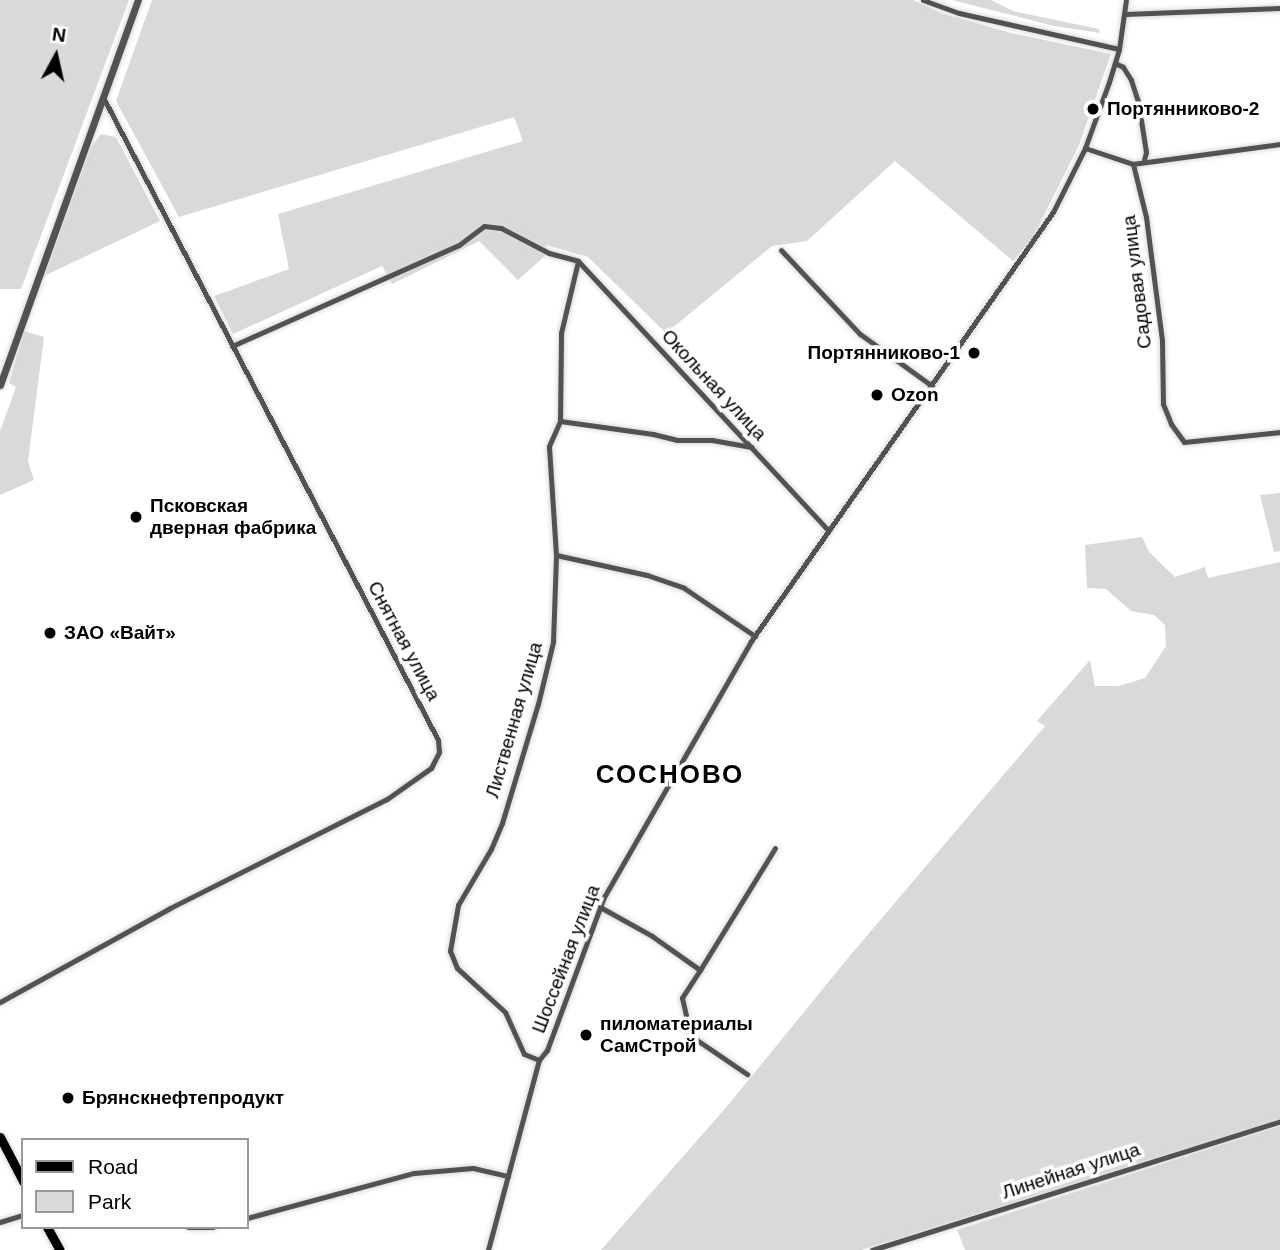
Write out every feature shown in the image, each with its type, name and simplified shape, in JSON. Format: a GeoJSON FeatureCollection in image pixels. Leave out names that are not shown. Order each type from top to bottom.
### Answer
{"type":"FeatureCollection","features":[{"type":"Feature","properties":{"kind":"main road"},"geometry":{"type":"LineString","coordinates":[[0,1137],[21,1177]]}},
{"type":"Feature","properties":{"kind":"main road"},"geometry":{"type":"LineString","coordinates":[[48,1229],[60,1250]]}},
{"type":"Feature","properties":{"kind":"street"},"geometry":{"type":"LineString","coordinates":[[0,385],[102,94],[138,0]]}},
{"type":"Feature","properties":{"kind":"street"},"geometry":{"type":"LineString","coordinates":[[923,0],[959,13],[1119,49]]}},
{"type":"Feature","properties":{"kind":"street","name":"Шоссейная улица"},"geometry":{"type":"LineString","coordinates":[[488,1250],[539,1060],[547,1050],[600,907],[671,776],[755,636],[1053,212],[1085,148],[1115,63],[1126,0]]}},
{"type":"Feature","properties":{"kind":"street"},"geometry":{"type":"LineString","coordinates":[[1125,14],[1280,8]]}},
{"type":"Feature","properties":{"kind":"street"},"geometry":{"type":"LineString","coordinates":[[1115,63],[1123,67],[1131,80],[1138,101],[1146,152],[1144,160]]}},
{"type":"Feature","properties":{"kind":"street","name":"Снятная улица"},"geometry":{"type":"LineString","coordinates":[[0,1002],[170,908],[387,799],[431,768],[436,760],[438,740],[102,94]]}},
{"type":"Feature","properties":{"kind":"street"},"geometry":{"type":"LineString","coordinates":[[1085,148],[1133,164],[1144,160],[1197,158],[1280,144]]}},
{"type":"Feature","properties":{"kind":"street","name":"Садовая улица"},"geometry":{"type":"LineString","coordinates":[[1133,164],[1146,217],[1159,310],[1163,404],[1184,442],[1280,432]]}},
{"type":"Feature","properties":{"kind":"street"},"geometry":{"type":"LineString","coordinates":[[232,346],[459,245],[484,226],[501,228],[549,253],[578,261]]}},
{"type":"Feature","properties":{"kind":"street"},"geometry":{"type":"LineString","coordinates":[[781,250],[860,334],[932,386]]}},
{"type":"Feature","properties":{"kind":"street","name":"Лиственная улица"},"geometry":{"type":"LineString","coordinates":[[539,1060],[524,1054],[505,1012],[457,968],[450,951],[458,905],[491,849],[502,823],[527,731],[538,704],[553,642],[555,555],[549,446],[560,421],[562,333],[578,261]]}},
{"type":"Feature","properties":{"kind":"street","name":"Окольная улица"},"geometry":{"type":"LineString","coordinates":[[578,261],[828,530]]}},
{"type":"Feature","properties":{"kind":"street"},"geometry":{"type":"LineString","coordinates":[[560,421],[677,440],[712,440],[751,447]]}},
{"type":"Feature","properties":{"kind":"street"},"geometry":{"type":"LineString","coordinates":[[555,555],[647,575],[684,588],[755,636]]}},
{"type":"Feature","properties":{"kind":"street"},"geometry":{"type":"LineString","coordinates":[[747,1074],[691,1037],[682,998],[775,848]]}},
{"type":"Feature","properties":{"kind":"street"},"geometry":{"type":"LineString","coordinates":[[600,907],[652,936],[700,970]]}},
{"type":"Feature","properties":{"kind":"street","name":"Линейная улица"},"geometry":{"type":"LineString","coordinates":[[872,1250],[1280,1121]]}},
{"type":"Feature","properties":{"kind":"street"},"geometry":{"type":"LineString","coordinates":[[248,1218],[415,1174],[473,1168],[508,1176]]}},
{"type":"Feature","properties":{"kind":"street"},"geometry":{"type":"LineString","coordinates":[[0,1222],[21,1216]]}},
{"type":"Feature","properties":{"kind":"green space"},"geometry":{"type":"Polygon","coordinates":[[[0,0],[129,0],[21,289],[0,289],[0,0]]]}},
{"type":"Feature","properties":{"kind":"green space"},"geometry":{"type":"Polygon","coordinates":[[[152,0],[913,0],[941,13],[1011,33],[1111,54],[1079,145],[1033,237],[1013,261],[895,161],[807,241],[772,246],[666,333],[588,257],[546,245],[546,255],[518,280],[479,241],[392,284],[382,266],[233,334],[214,296],[289,269],[278,214],[523,141],[514,117],[179,217],[116,101],[152,0]]]}},
{"type":"Feature","properties":{"kind":"green space"},"geometry":{"type":"Polygon","coordinates":[[[952,0],[991,0],[1013,11],[1099,29],[1100,33],[1054,26],[952,0]]]}},
{"type":"Feature","properties":{"kind":"green space"},"geometry":{"type":"Polygon","coordinates":[[[101,134],[116,137],[160,221],[44,276],[91,147],[101,134]]]}},
{"type":"Feature","properties":{"kind":"green space"},"geometry":{"type":"Polygon","coordinates":[[[24,331],[44,337],[28,461],[34,480],[0,495],[0,431],[16,387],[9,383],[24,331]]]}},
{"type":"Feature","properties":{"kind":"green space"},"geometry":{"type":"Polygon","coordinates":[[[1280,493],[1280,551],[1274,552],[1260,495],[1280,493]]]}},
{"type":"Feature","properties":{"kind":"green space"},"geometry":{"type":"Polygon","coordinates":[[[1142,537],[1149,552],[1175,577],[1205,567],[1208,578],[1280,562],[1280,1119],[861,1250],[601,1250],[729,1104],[848,958],[1045,726],[1037,721],[1090,660],[1095,686],[1119,686],[1145,678],[1166,646],[1165,625],[1154,615],[1131,611],[1106,589],[1087,588],[1085,545],[1142,537]]]}},
{"type":"Feature","properties":{"kind":"green space"},"geometry":{"type":"Polygon","coordinates":[[[1280,1126],[1280,1250],[965,1250],[957,1230],[1280,1126]]]}},
{"type":"Feature","properties":{"kind":"place","name":"Портянниково-2"},"geometry":{"type":"Point","coordinates":[1093,109]}},
{"type":"Feature","properties":{"kind":"place","name":"Портянниково-1"},"geometry":{"type":"Point","coordinates":[974,353]}},
{"type":"Feature","properties":{"kind":"place","name":"Ozon"},"geometry":{"type":"Point","coordinates":[877,395]}},
{"type":"Feature","properties":{"kind":"place","name":"Псковская дверная фабрика"},"geometry":{"type":"Point","coordinates":[136,517]}},
{"type":"Feature","properties":{"kind":"place","name":"ЗАО «Вайт»"},"geometry":{"type":"Point","coordinates":[50,633]}},
{"type":"Feature","properties":{"kind":"place","name":"пиломатериалы СамСтрой"},"geometry":{"type":"Point","coordinates":[586,1035]}},
{"type":"Feature","properties":{"kind":"place","name":"Брянскнефтепродукт"},"geometry":{"type":"Point","coordinates":[68,1098]}},
{"type":"Feature","properties":{"kind":"district","name":"СОСНОВО"},"geometry":{"type":"Point","coordinates":[670,775]}}]}
